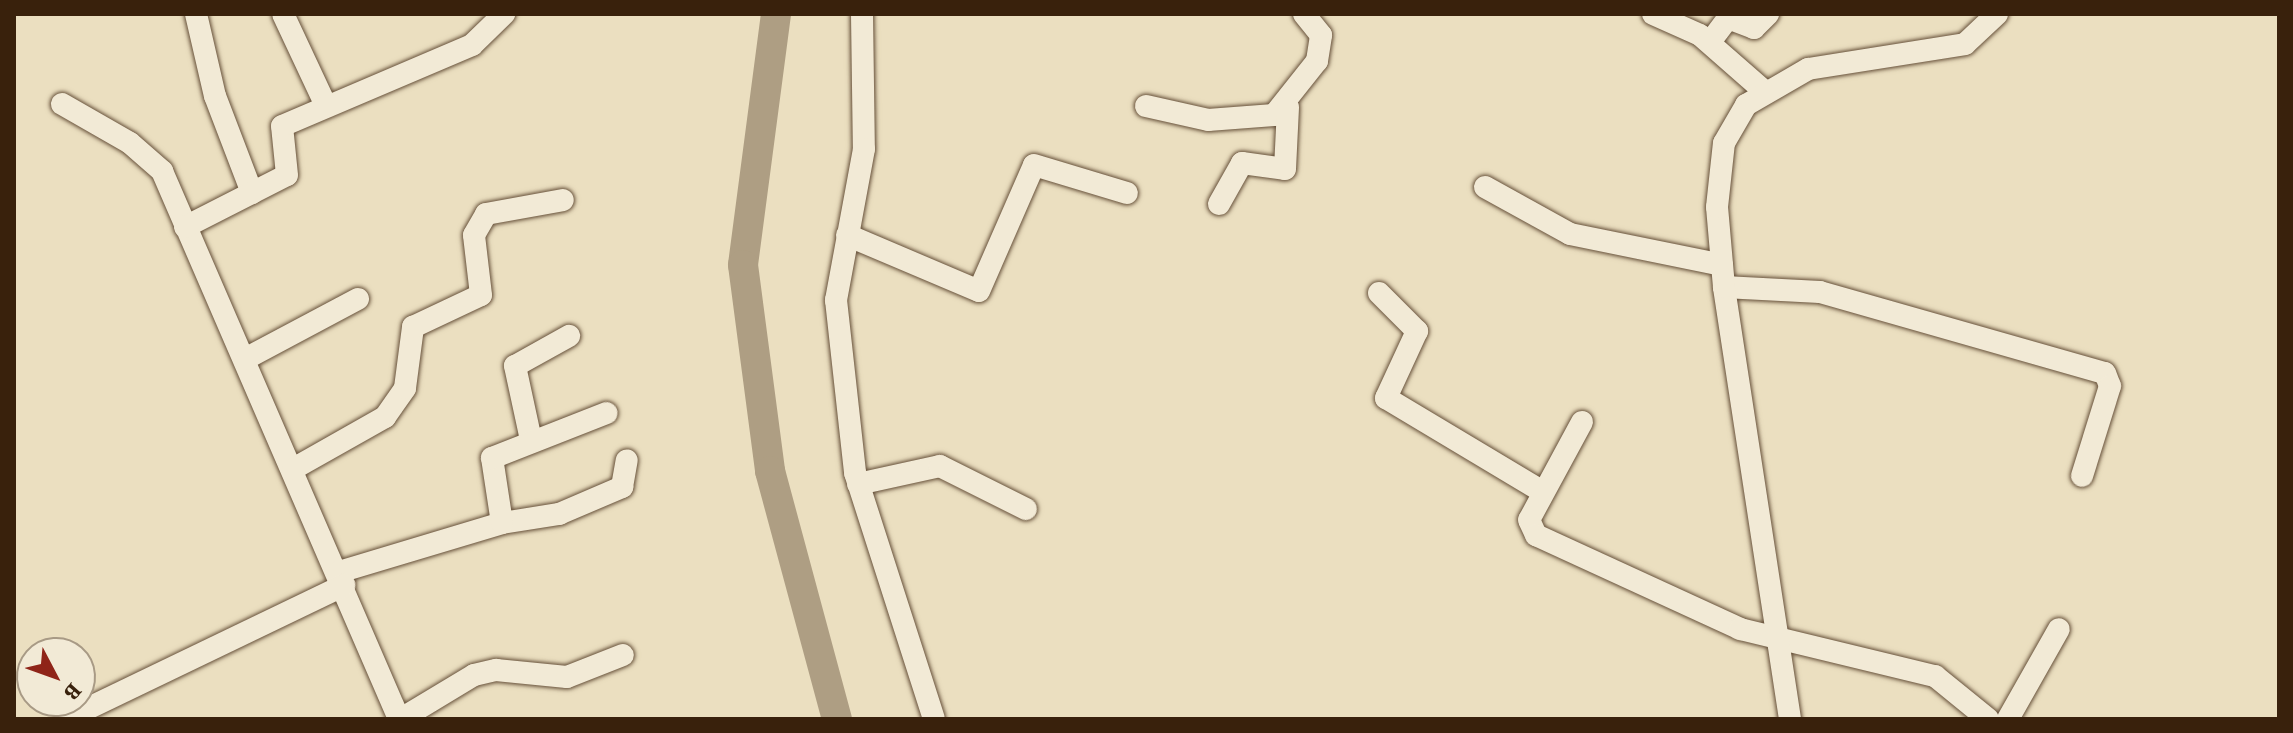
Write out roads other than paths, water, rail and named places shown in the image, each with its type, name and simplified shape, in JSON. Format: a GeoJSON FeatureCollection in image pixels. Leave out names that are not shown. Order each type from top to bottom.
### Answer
{"type":"FeatureCollection","features":[{"type":"Feature","properties":{"kind":"street"},"geometry":{"type":"LineString","coordinates":[[196,14],[215,96],[252,193]]}},
{"type":"Feature","properties":{"kind":"street"},"geometry":{"type":"LineString","coordinates":[[283,14],[326,106]]}},
{"type":"Feature","properties":{"kind":"street"},"geometry":{"type":"LineString","coordinates":[[185,227],[287,175],[282,126],[472,45],[504,14]]}},
{"type":"Feature","properties":{"kind":"street"},"geometry":{"type":"LineString","coordinates":[[862,14],[864,149],[836,300],[858,484],[934,719]]}},
{"type":"Feature","properties":{"kind":"street"},"geometry":{"type":"LineString","coordinates":[[1219,204],[1242,163],[1285,169],[1288,107],[1311,73],[1322,39],[1304,14]]}},
{"type":"Feature","properties":{"kind":"street"},"geometry":{"type":"LineString","coordinates":[[1653,14],[1710,42],[1765,92]]}},
{"type":"Feature","properties":{"kind":"street"},"geometry":{"type":"LineString","coordinates":[[1710,42],[1728,18],[1754,28],[1768,14]]}},
{"type":"Feature","properties":{"kind":"street"},"geometry":{"type":"LineString","coordinates":[[1790,719],[1781,641],[1725,280],[1724,143],[1733,120],[1765,92],[1808,69],[1965,44],[1997,14]]}},
{"type":"Feature","properties":{"kind":"street"},"geometry":{"type":"LineString","coordinates":[[62,104],[149,156],[245,359],[400,719],[474,675],[496,670],[567,677],[623,655]]}},
{"type":"Feature","properties":{"kind":"street"},"geometry":{"type":"LineString","coordinates":[[1146,106],[1225,121],[1288,107]]}},
{"type":"Feature","properties":{"kind":"street"},"geometry":{"type":"LineString","coordinates":[[847,235],[979,291],[1034,165],[1127,193]]}},
{"type":"Feature","properties":{"kind":"street"},"geometry":{"type":"LineString","coordinates":[[1485,187],[1570,234],[1725,280],[1838,296],[2105,373],[2110,386],[2082,476]]}},
{"type":"Feature","properties":{"kind":"street"},"geometry":{"type":"LineString","coordinates":[[293,469],[385,417],[405,388],[413,327],[481,295],[474,235],[486,214],[563,200]]}},
{"type":"Feature","properties":{"kind":"street"},"geometry":{"type":"LineString","coordinates":[[1379,293],[1417,331],[1386,398],[1543,492]]}},
{"type":"Feature","properties":{"kind":"street"},"geometry":{"type":"LineString","coordinates":[[245,359],[358,299]]}},
{"type":"Feature","properties":{"kind":"street"},"geometry":{"type":"LineString","coordinates":[[531,440],[515,366],[569,336]]}},
{"type":"Feature","properties":{"kind":"street"},"geometry":{"type":"LineString","coordinates":[[502,523],[492,458],[531,440],[607,413]]}},
{"type":"Feature","properties":{"kind":"street"},"geometry":{"type":"LineString","coordinates":[[1582,422],[1529,520],[1536,535],[1726,624],[1781,641],[1815,644],[1935,676],[1988,719]]}},
{"type":"Feature","properties":{"kind":"street"},"geometry":{"type":"LineString","coordinates":[[66,719],[342,579],[502,523],[559,514],[622,487],[627,460]]}},
{"type":"Feature","properties":{"kind":"street"},"geometry":{"type":"LineString","coordinates":[[858,484],[940,466],[1026,509]]}},
{"type":"Feature","properties":{"kind":"street"},"geometry":{"type":"LineString","coordinates":[[2008,719],[2059,629]]}},
{"type":"Feature","properties":{"kind":"waterway"},"geometry":{"type":"LineString","coordinates":[[776,14],[743,265],[770,471],[837,719]]}}]}
